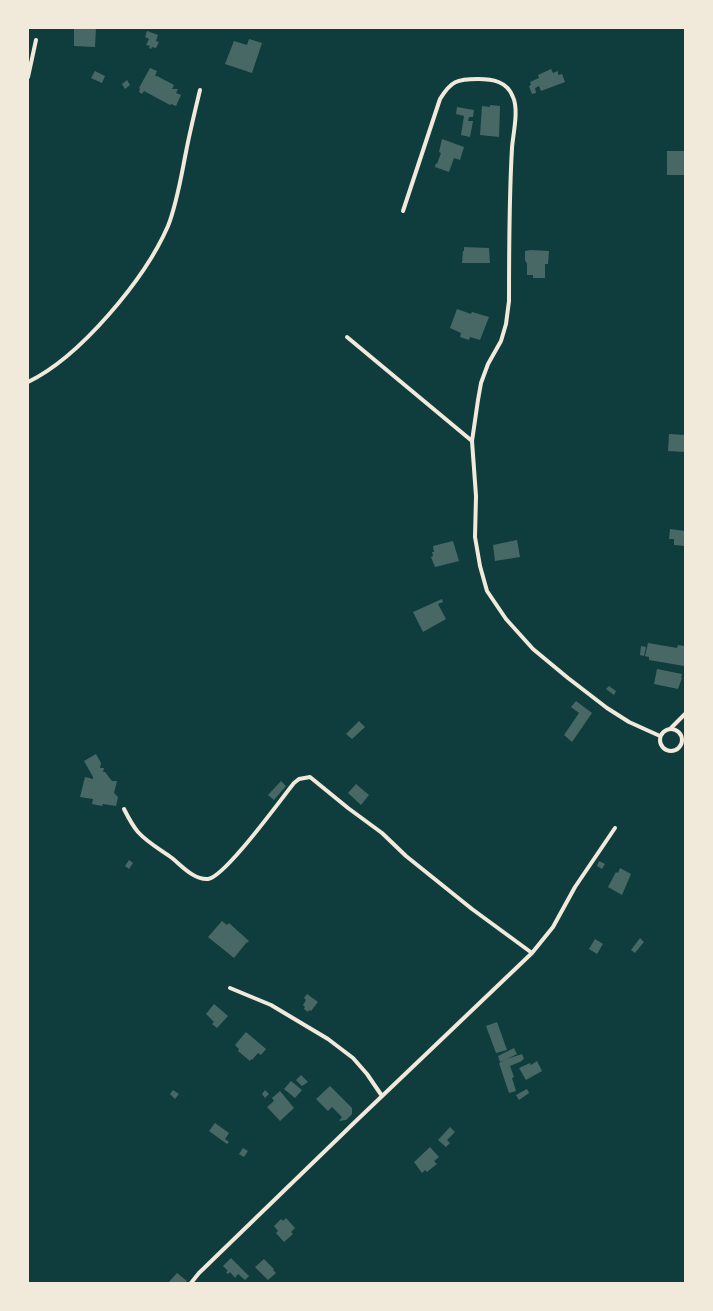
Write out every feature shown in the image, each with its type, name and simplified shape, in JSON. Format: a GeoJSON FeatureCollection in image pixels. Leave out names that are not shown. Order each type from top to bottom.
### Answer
{"type":"FeatureCollection","features":[{"type":"Feature","properties":{"kind":"street"},"geometry":{"type":"LineString","coordinates":[[28,77],[36,40]]}},
{"type":"Feature","properties":{"kind":"street"},"geometry":{"type":"LineString","coordinates":[[403,211],[440,99],[448,87],[459,80],[488,79],[501,83],[509,89],[514,98],[515,118],[512,147],[509,301],[506,324],[501,341],[488,364],[482,383],[472,441],[476,496],[475,537],[480,566],[487,591],[506,619],[533,649],[607,708],[629,722],[660,736]]}},
{"type":"Feature","properties":{"kind":"street"},"geometry":{"type":"LineString","coordinates":[[28,382],[60,363],[92,333],[123,298],[152,257],[168,226],[177,198],[190,130],[200,90]]}},
{"type":"Feature","properties":{"kind":"street"},"geometry":{"type":"LineString","coordinates":[[347,336],[472,441]]}},
{"type":"Feature","properties":{"kind":"street"},"geometry":{"type":"LineString","coordinates":[[685,714],[671,728],[664,730],[660,736],[660,743],[664,749],[675,750],[680,746],[685,738]]}},
{"type":"Feature","properties":{"kind":"street"},"geometry":{"type":"LineString","coordinates":[[671,728],[680,733],[682,742]]}},
{"type":"Feature","properties":{"kind":"street"},"geometry":{"type":"LineString","coordinates":[[124,809],[134,827],[146,839],[196,877],[201,879],[209,879],[216,876],[238,855],[294,782],[299,779],[310,777],[382,833],[406,856],[472,909],[532,953]]}},
{"type":"Feature","properties":{"kind":"street"},"geometry":{"type":"LineString","coordinates":[[190,1283],[382,1096],[532,953],[553,927],[575,888],[615,828]]}},
{"type":"Feature","properties":{"kind":"street"},"geometry":{"type":"LineString","coordinates":[[230,988],[271,1005],[328,1039],[353,1058],[367,1074],[382,1096]]}},
{"type":"Feature","properties":{"kind":"building"},"geometry":{"type":"Polygon","coordinates":[[[74,28],[96,28],[95,47],[74,46],[74,28]]]}},
{"type":"Feature","properties":{"kind":"building"},"geometry":{"type":"Polygon","coordinates":[[[147,31],[158,35],[156,41],[159,42],[156,48],[152,47],[151,49],[149,48],[150,46],[146,45],[149,39],[145,37],[147,31]]]}},
{"type":"Feature","properties":{"kind":"building"},"geometry":{"type":"Polygon","coordinates":[[[249,39],[262,43],[252,73],[225,64],[234,41],[247,45],[249,39]]]}},
{"type":"Feature","properties":{"kind":"building"},"geometry":{"type":"Polygon","coordinates":[[[150,68],[157,71],[155,76],[174,85],[172,89],[178,89],[176,93],[181,95],[176,106],[170,105],[144,91],[142,94],[139,92],[139,88],[150,68]]]}},
{"type":"Feature","properties":{"kind":"building"},"geometry":{"type":"Polygon","coordinates":[[[551,69],[553,73],[558,71],[558,75],[562,74],[565,82],[541,91],[539,86],[535,88],[536,93],[532,94],[529,86],[531,85],[530,82],[539,78],[538,75],[551,69]]]}},
{"type":"Feature","properties":{"kind":"building"},"geometry":{"type":"Polygon","coordinates":[[[95,71],[105,76],[102,83],[91,78],[95,71]]]}},
{"type":"Feature","properties":{"kind":"building"},"geometry":{"type":"Polygon","coordinates":[[[127,80],[130,85],[125,89],[122,84],[127,80]]]}},
{"type":"Feature","properties":{"kind":"building"},"geometry":{"type":"Polygon","coordinates":[[[490,105],[500,106],[499,137],[480,135],[482,106],[490,107],[490,105]]]}},
{"type":"Feature","properties":{"kind":"building"},"geometry":{"type":"Polygon","coordinates":[[[457,107],[474,110],[473,117],[469,117],[468,121],[473,121],[470,137],[461,135],[464,116],[456,114],[457,107]]]}},
{"type":"Feature","properties":{"kind":"building"},"geometry":{"type":"Polygon","coordinates":[[[442,139],[464,147],[460,160],[454,158],[449,172],[435,167],[441,153],[439,152],[442,139]]]}},
{"type":"Feature","properties":{"kind":"building"},"geometry":{"type":"Polygon","coordinates":[[[667,151],[685,151],[685,175],[667,175],[667,151]]]}},
{"type":"Feature","properties":{"kind":"building"},"geometry":{"type":"Polygon","coordinates":[[[464,247],[489,248],[490,263],[462,263],[464,247]]]}},
{"type":"Feature","properties":{"kind":"building"},"geometry":{"type":"Polygon","coordinates":[[[525,251],[549,251],[548,264],[545,264],[545,278],[533,278],[533,275],[527,275],[525,251]]]}},
{"type":"Feature","properties":{"kind":"building"},"geometry":{"type":"Polygon","coordinates":[[[457,309],[471,314],[472,312],[489,317],[480,340],[470,337],[469,340],[460,337],[461,333],[450,328],[457,309]]]}},
{"type":"Feature","properties":{"kind":"building"},"geometry":{"type":"Polygon","coordinates":[[[669,434],[685,435],[685,452],[668,451],[669,434]]]}},
{"type":"Feature","properties":{"kind":"building"},"geometry":{"type":"Polygon","coordinates":[[[670,529],[685,531],[685,546],[674,545],[674,539],[669,539],[670,529]]]}},
{"type":"Feature","properties":{"kind":"building"},"geometry":{"type":"Polygon","coordinates":[[[517,540],[520,557],[495,561],[493,545],[517,540]]]}},
{"type":"Feature","properties":{"kind":"building"},"geometry":{"type":"Polygon","coordinates":[[[453,541],[459,561],[435,567],[431,557],[433,556],[432,552],[434,552],[433,546],[453,541]]]}},
{"type":"Feature","properties":{"kind":"building"},"geometry":{"type":"Polygon","coordinates":[[[442,599],[443,602],[438,604],[446,619],[423,632],[413,612],[442,599]]]}},
{"type":"Feature","properties":{"kind":"building"},"geometry":{"type":"Polygon","coordinates":[[[648,643],[677,648],[678,645],[685,646],[684,666],[649,660],[649,657],[645,656],[648,643]]]}},
{"type":"Feature","properties":{"kind":"building"},"geometry":{"type":"Polygon","coordinates":[[[641,646],[646,647],[644,656],[640,655],[641,646]]]}},
{"type":"Feature","properties":{"kind":"building"},"geometry":{"type":"Polygon","coordinates":[[[657,669],[682,674],[678,689],[654,684],[657,669]]]}},
{"type":"Feature","properties":{"kind":"building"},"geometry":{"type":"Polygon","coordinates":[[[609,686],[616,691],[614,695],[606,689],[609,686]]]}},
{"type":"Feature","properties":{"kind":"building"},"geometry":{"type":"Polygon","coordinates":[[[576,701],[592,713],[572,742],[564,735],[579,713],[571,707],[576,701]]]}},
{"type":"Feature","properties":{"kind":"building"},"geometry":{"type":"Polygon","coordinates":[[[359,721],[365,727],[352,739],[346,734],[359,721]]]}},
{"type":"Feature","properties":{"kind":"building"},"geometry":{"type":"Polygon","coordinates":[[[96,754],[101,763],[100,768],[104,768],[103,772],[105,772],[112,781],[117,781],[114,793],[118,797],[116,806],[92,804],[93,799],[80,797],[85,777],[93,779],[84,761],[96,754]]]}},
{"type":"Feature","properties":{"kind":"building"},"geometry":{"type":"Polygon","coordinates":[[[281,781],[286,786],[274,800],[268,795],[281,781]]]}},
{"type":"Feature","properties":{"kind":"building"},"geometry":{"type":"Polygon","coordinates":[[[356,784],[369,795],[361,805],[348,793],[356,784]]]}},
{"type":"Feature","properties":{"kind":"building"},"geometry":{"type":"Polygon","coordinates":[[[129,860],[133,863],[129,869],[125,866],[129,860]]]}},
{"type":"Feature","properties":{"kind":"building"},"geometry":{"type":"Polygon","coordinates":[[[599,861],[605,864],[602,869],[597,866],[599,861]]]}},
{"type":"Feature","properties":{"kind":"building"},"geometry":{"type":"Polygon","coordinates":[[[620,868],[631,874],[622,895],[608,887],[616,872],[618,873],[620,868]]]}},
{"type":"Feature","properties":{"kind":"building"},"geometry":{"type":"Polygon","coordinates":[[[222,921],[227,925],[229,923],[249,941],[234,958],[208,937],[222,921]]]}},
{"type":"Feature","properties":{"kind":"building"},"geometry":{"type":"Polygon","coordinates":[[[640,938],[644,942],[635,953],[631,950],[640,938]]]}},
{"type":"Feature","properties":{"kind":"building"},"geometry":{"type":"Polygon","coordinates":[[[595,939],[603,944],[597,954],[589,949],[595,939]]]}},
{"type":"Feature","properties":{"kind":"building"},"geometry":{"type":"Polygon","coordinates":[[[307,994],[318,1002],[311,1011],[309,1010],[308,1012],[304,1009],[305,1007],[303,1005],[306,1000],[304,998],[307,994]]]}},
{"type":"Feature","properties":{"kind":"building"},"geometry":{"type":"Polygon","coordinates":[[[214,1004],[228,1016],[217,1028],[212,1024],[214,1022],[206,1014],[214,1004]]]}},
{"type":"Feature","properties":{"kind":"building"},"geometry":{"type":"Polygon","coordinates":[[[497,1022],[507,1050],[496,1053],[486,1026],[497,1022]]]}},
{"type":"Feature","properties":{"kind":"building"},"geometry":{"type":"Polygon","coordinates":[[[246,1032],[266,1049],[261,1055],[258,1053],[250,1061],[238,1051],[239,1049],[235,1045],[246,1032]]]}},
{"type":"Feature","properties":{"kind":"building"},"geometry":{"type":"Polygon","coordinates":[[[514,1048],[517,1054],[507,1059],[522,1054],[524,1059],[510,1066],[514,1077],[512,1078],[516,1091],[509,1093],[499,1063],[505,1060],[500,1062],[498,1056],[514,1048]]]}},
{"type":"Feature","properties":{"kind":"building"},"geometry":{"type":"Polygon","coordinates":[[[537,1061],[542,1071],[526,1080],[519,1068],[530,1063],[531,1065],[537,1061]]]}},
{"type":"Feature","properties":{"kind":"building"},"geometry":{"type":"Polygon","coordinates":[[[301,1075],[308,1082],[302,1086],[296,1080],[301,1075]]]}},
{"type":"Feature","properties":{"kind":"building"},"geometry":{"type":"Polygon","coordinates":[[[291,1081],[302,1090],[295,1098],[284,1089],[291,1081]]]}},
{"type":"Feature","properties":{"kind":"building"},"geometry":{"type":"Polygon","coordinates":[[[330,1086],[352,1108],[352,1114],[346,1120],[339,1121],[342,1117],[332,1107],[328,1111],[316,1099],[330,1086]]]}},
{"type":"Feature","properties":{"kind":"building"},"geometry":{"type":"Polygon","coordinates":[[[527,1089],[529,1093],[519,1100],[516,1095],[527,1089]]]}},
{"type":"Feature","properties":{"kind":"building"},"geometry":{"type":"Polygon","coordinates":[[[173,1090],[179,1094],[175,1099],[170,1094],[173,1090]]]}},
{"type":"Feature","properties":{"kind":"building"},"geometry":{"type":"Polygon","coordinates":[[[265,1090],[269,1094],[265,1098],[262,1094],[265,1090]]]}},
{"type":"Feature","properties":{"kind":"building"},"geometry":{"type":"Polygon","coordinates":[[[280,1091],[294,1108],[280,1121],[267,1107],[274,1101],[272,1098],[280,1091]]]}},
{"type":"Feature","properties":{"kind":"building"},"geometry":{"type":"Polygon","coordinates":[[[215,1123],[229,1133],[225,1139],[229,1142],[227,1144],[209,1131],[215,1123]]]}},
{"type":"Feature","properties":{"kind":"building"},"geometry":{"type":"Polygon","coordinates":[[[450,1127],[455,1132],[447,1140],[450,1143],[446,1147],[438,1140],[450,1127]]]}},
{"type":"Feature","properties":{"kind":"building"},"geometry":{"type":"Polygon","coordinates":[[[430,1147],[439,1157],[434,1161],[437,1164],[427,1172],[425,1170],[422,1173],[414,1162],[430,1147]]]}},
{"type":"Feature","properties":{"kind":"building"},"geometry":{"type":"Polygon","coordinates":[[[243,1148],[248,1151],[244,1157],[239,1154],[243,1148]]]}},
{"type":"Feature","properties":{"kind":"building"},"geometry":{"type":"Polygon","coordinates":[[[286,1218],[295,1228],[291,1232],[293,1234],[284,1242],[276,1233],[278,1231],[274,1226],[281,1219],[283,1221],[286,1218]]]}},
{"type":"Feature","properties":{"kind":"building"},"geometry":{"type":"Polygon","coordinates":[[[231,1258],[249,1276],[245,1280],[238,1274],[235,1278],[230,1272],[228,1274],[226,1272],[228,1271],[223,1266],[231,1258]]]}},
{"type":"Feature","properties":{"kind":"building"},"geometry":{"type":"Polygon","coordinates":[[[264,1259],[276,1273],[268,1280],[255,1267],[264,1259]]]}},
{"type":"Feature","properties":{"kind":"building"},"geometry":{"type":"Polygon","coordinates":[[[177,1273],[187,1281],[185,1283],[168,1283],[177,1273]]]}}]}
